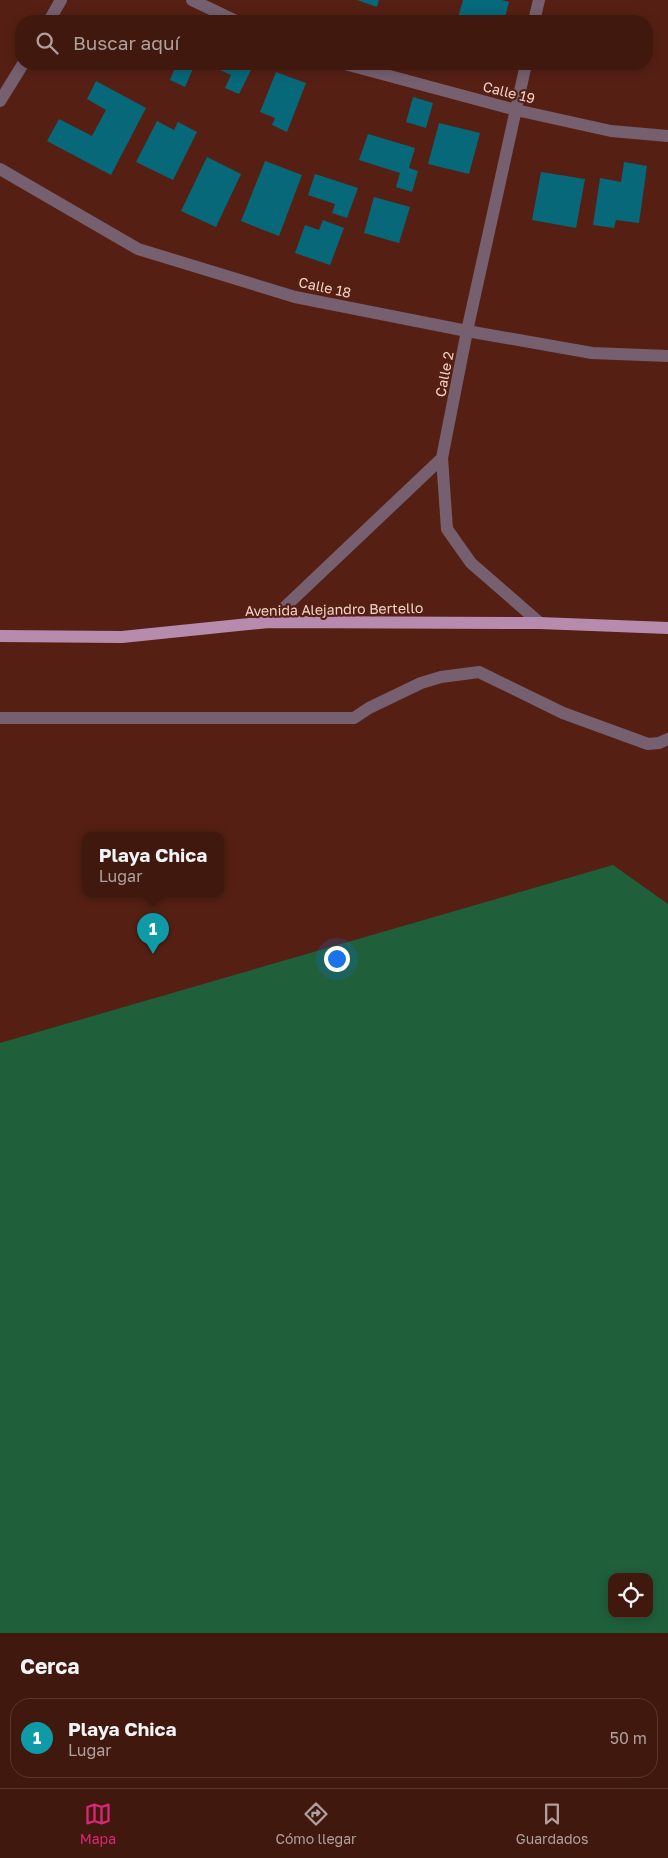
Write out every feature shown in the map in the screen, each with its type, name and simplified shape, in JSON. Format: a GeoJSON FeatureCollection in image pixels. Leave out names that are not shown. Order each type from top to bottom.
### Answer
{"type":"FeatureCollection","features":[{"type":"Feature","properties":{"kind":"main road","name":"Avenida Alejandro Bertello"},"geometry":{"type":"LineString","coordinates":[[0,636],[122,637],[269,622],[540,623],[668,628]]}},
{"type":"Feature","properties":{"kind":"street"},"geometry":{"type":"LineString","coordinates":[[52,15],[61,0]]}},
{"type":"Feature","properties":{"kind":"street"},"geometry":{"type":"LineString","coordinates":[[192,0],[223,15]]}},
{"type":"Feature","properties":{"kind":"street"},"geometry":{"type":"LineString","coordinates":[[535,15],[539,0]]}},
{"type":"Feature","properties":{"kind":"street"},"geometry":{"type":"LineString","coordinates":[[0,101],[19,70]]}},
{"type":"Feature","properties":{"kind":"street","name":"Calle 19"},"geometry":{"type":"LineString","coordinates":[[367,70],[516,110],[611,131],[668,136]]}},
{"type":"Feature","properties":{"kind":"street","name":"Calle 2"},"geometry":{"type":"LineString","coordinates":[[525,70],[442,458],[447,529],[471,563],[540,623]]}},
{"type":"Feature","properties":{"kind":"street","name":"Calle 18"},"geometry":{"type":"LineString","coordinates":[[0,170],[138,249],[295,297],[468,331],[592,352],[668,356]]}},
{"type":"Feature","properties":{"kind":"street"},"geometry":{"type":"LineString","coordinates":[[269,622],[442,458]]}},
{"type":"Feature","properties":{"kind":"street"},"geometry":{"type":"LineString","coordinates":[[0,718],[354,718],[369,708],[421,683],[441,676],[479,672],[563,713],[648,744],[659,743],[668,739]]}},
{"type":"Feature","properties":{"kind":"shaded area"},"geometry":{"type":"Polygon","coordinates":[[[613,865],[668,904],[668,1633],[0,1633],[0,1043],[613,865]]]}},
{"type":"Feature","properties":{"kind":"building"},"geometry":{"type":"Polygon","coordinates":[[[357,0],[379,0],[377,7],[357,0]]]}},
{"type":"Feature","properties":{"kind":"building"},"geometry":{"type":"Polygon","coordinates":[[[463,0],[502,0],[509,2],[506,15],[459,15],[463,0]]]}},
{"type":"Feature","properties":{"kind":"building"},"geometry":{"type":"Polygon","coordinates":[[[174,70],[192,70],[185,87],[170,80],[174,70]]]}},
{"type":"Feature","properties":{"kind":"building"},"geometry":{"type":"Polygon","coordinates":[[[220,70],[251,70],[239,94],[225,88],[231,75],[220,70]]]}},
{"type":"Feature","properties":{"kind":"building"},"geometry":{"type":"Polygon","coordinates":[[[276,72],[306,83],[287,132],[272,125],[275,118],[260,112],[276,72]]]}},
{"type":"Feature","properties":{"kind":"building"},"geometry":{"type":"Polygon","coordinates":[[[96,81],[146,108],[111,175],[47,141],[59,119],[92,136],[106,110],[87,99],[96,81]]]}},
{"type":"Feature","properties":{"kind":"building"},"geometry":{"type":"Polygon","coordinates":[[[413,97],[433,103],[426,128],[406,122],[413,97]]]}},
{"type":"Feature","properties":{"kind":"building"},"geometry":{"type":"Polygon","coordinates":[[[157,121],[174,130],[178,122],[197,132],[173,180],[136,162],[157,121]]]}},
{"type":"Feature","properties":{"kind":"building"},"geometry":{"type":"Polygon","coordinates":[[[439,123],[480,133],[469,174],[428,164],[439,123]]]}},
{"type":"Feature","properties":{"kind":"building"},"geometry":{"type":"Polygon","coordinates":[[[368,134],[415,148],[409,168],[418,171],[412,192],[396,187],[400,173],[359,160],[368,134]]]}},
{"type":"Feature","properties":{"kind":"building"},"geometry":{"type":"Polygon","coordinates":[[[207,157],[241,174],[216,227],[181,211],[207,157]]]}},
{"type":"Feature","properties":{"kind":"building"},"geometry":{"type":"Polygon","coordinates":[[[265,161],[302,175],[279,236],[241,221],[265,161]]]}},
{"type":"Feature","properties":{"kind":"building"},"geometry":{"type":"Polygon","coordinates":[[[624,162],[647,166],[639,223],[616,220],[614,228],[593,225],[600,178],[621,182],[624,162]]]}},
{"type":"Feature","properties":{"kind":"building"},"geometry":{"type":"Polygon","coordinates":[[[541,172],[585,179],[576,228],[532,220],[541,172]]]}},
{"type":"Feature","properties":{"kind":"building"},"geometry":{"type":"Polygon","coordinates":[[[315,174],[358,188],[347,218],[332,213],[335,204],[308,195],[315,174]]]}},
{"type":"Feature","properties":{"kind":"building"},"geometry":{"type":"Polygon","coordinates":[[[374,197],[410,207],[399,243],[364,233],[374,197]]]}},
{"type":"Feature","properties":{"kind":"building"},"geometry":{"type":"Polygon","coordinates":[[[323,220],[344,228],[330,265],[295,253],[305,225],[319,230],[323,220]]]}},
{"type":"Feature","properties":{"kind":"place","name":"Playa Chica"},"geometry":{"type":"Point","coordinates":[153,954]}}]}
